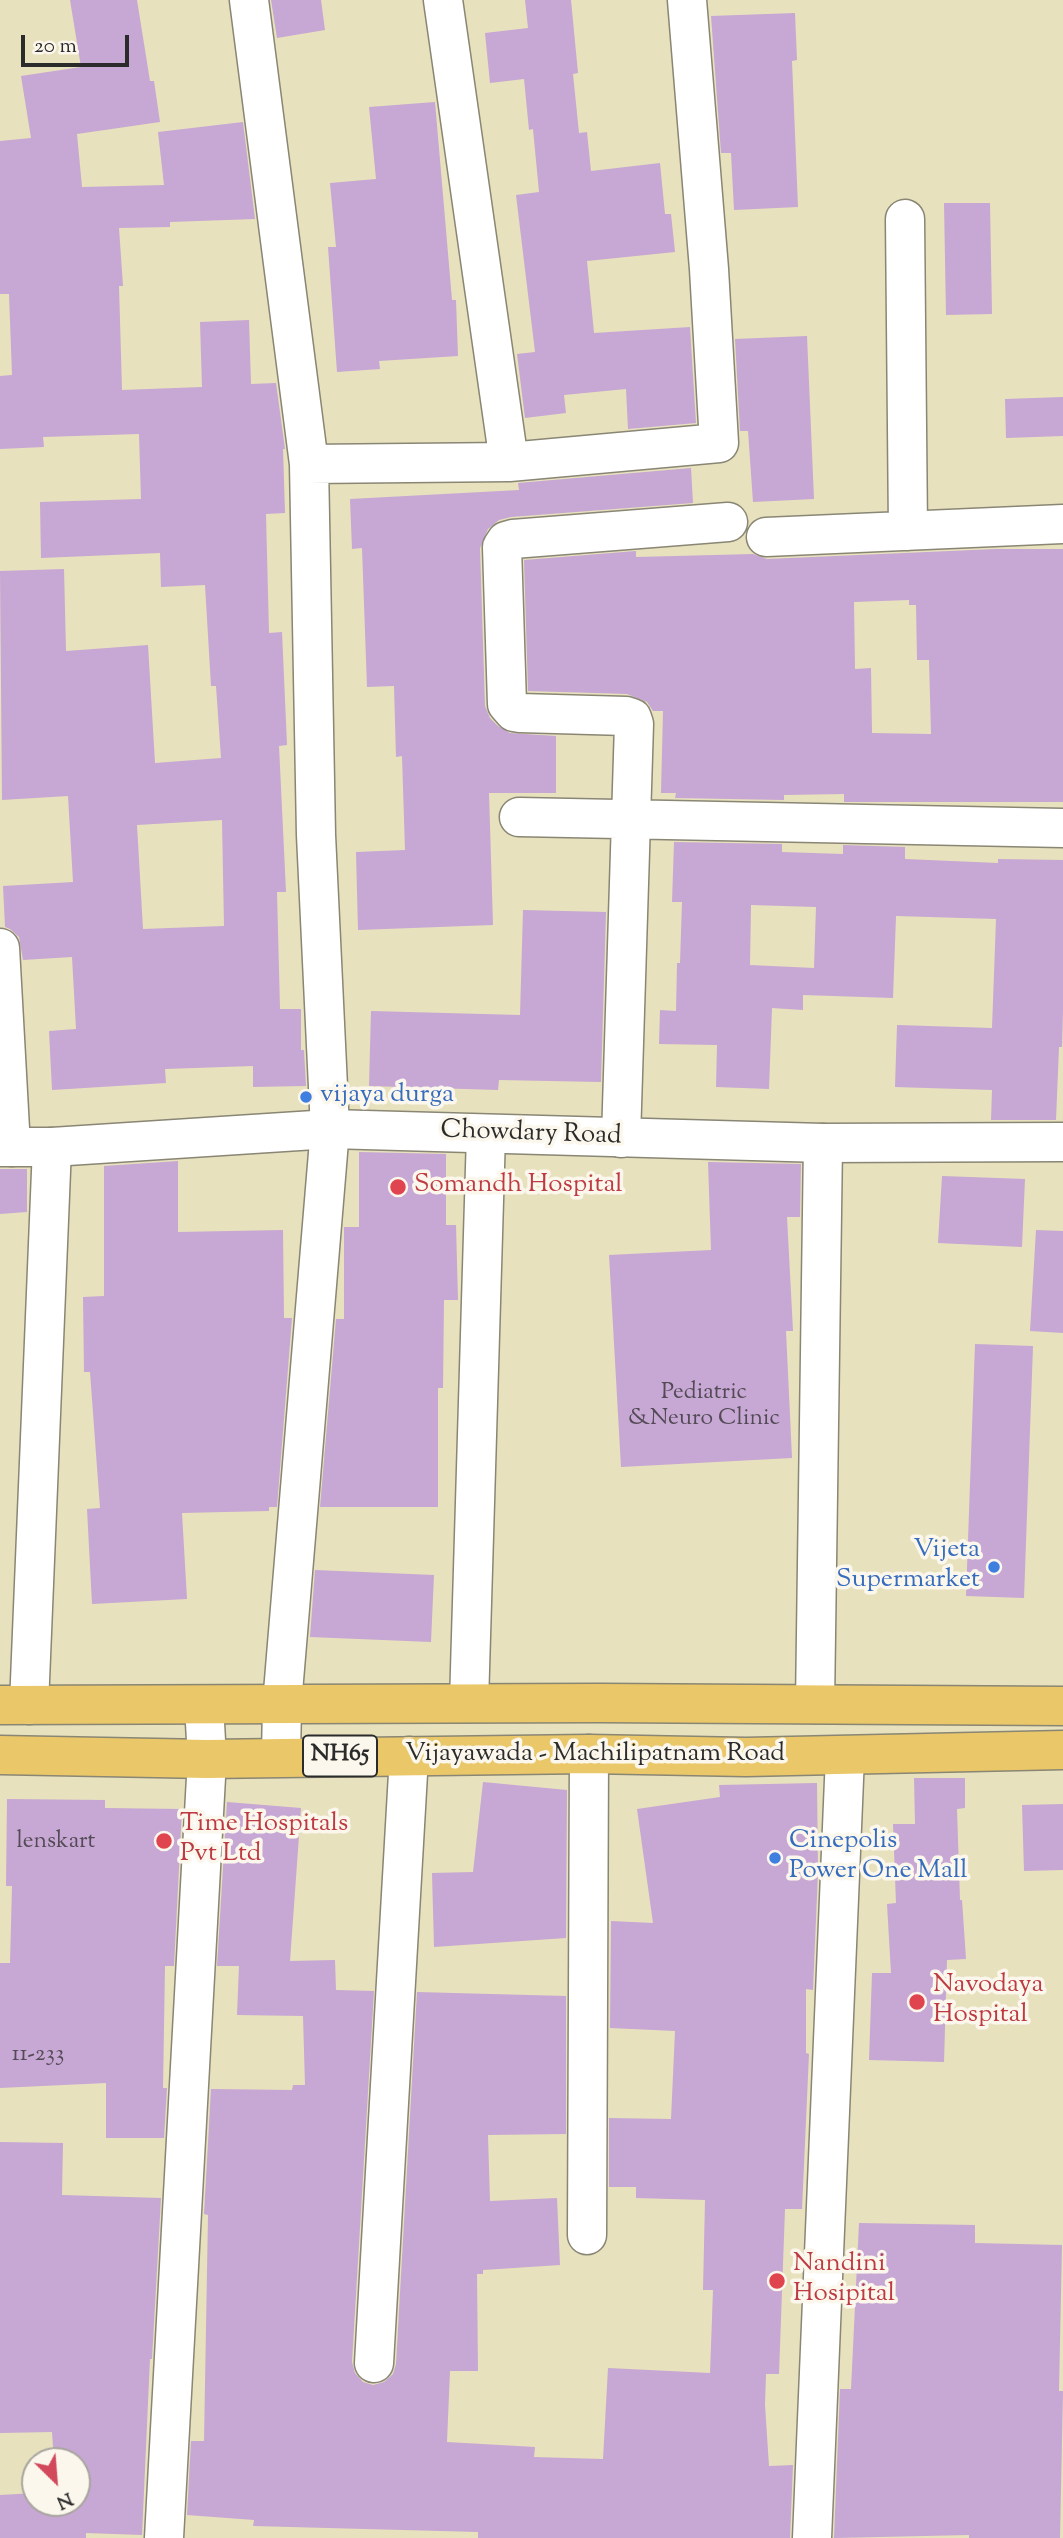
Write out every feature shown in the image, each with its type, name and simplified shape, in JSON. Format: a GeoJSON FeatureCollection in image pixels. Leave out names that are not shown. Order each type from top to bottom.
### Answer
{"type":"FeatureCollection","features":[{"type":"Feature","properties":{"kind":"highway","name":"Vijayawada - Machilipatnam Road"},"geometry":{"type":"LineString","coordinates":[[15,1705],[469,1703],[1063,1706]]}},
{"type":"Feature","properties":{"kind":"highway","name":"Vijayawada - Machilipatnam Road"},"geometry":{"type":"LineString","coordinates":[[0,1755],[207,1759],[589,1754],[746,1757],[1063,1750]]}},
{"type":"Feature","properties":{"kind":"street"},"geometry":{"type":"LineString","coordinates":[[249,0],[309,464],[316,835],[330,1129],[282,1704],[281,1757]]}},
{"type":"Feature","properties":{"kind":"street"},"geometry":{"type":"LineString","coordinates":[[443,0],[509,462]]}},
{"type":"Feature","properties":{"kind":"street"},"geometry":{"type":"LineString","coordinates":[[309,464],[509,462],[719,443],[709,269],[687,0]]}},
{"type":"Feature","properties":{"kind":"street"},"geometry":{"type":"LineString","coordinates":[[905,219],[908,531]]}},
{"type":"Feature","properties":{"kind":"street"},"geometry":{"type":"LineString","coordinates":[[621,1138],[634,736],[632,718],[520,713],[514,712],[507,704],[502,547],[506,541],[513,539],[728,522]]}},
{"type":"Feature","properties":{"kind":"street"},"geometry":{"type":"LineString","coordinates":[[766,537],[1063,524]]}},
{"type":"Feature","properties":{"kind":"street"},"geometry":{"type":"LineString","coordinates":[[519,817],[1063,828]]}},
{"type":"Feature","properties":{"kind":"street"},"geometry":{"type":"LineString","coordinates":[[0,948],[5,1147]]}},
{"type":"Feature","properties":{"kind":"street","name":"Chowdary Road"},"geometry":{"type":"LineString","coordinates":[[5,1147],[52,1147],[330,1129],[823,1143],[1063,1142]]}},
{"type":"Feature","properties":{"kind":"street"},"geometry":{"type":"LineString","coordinates":[[469,1703],[486,1133]]}},
{"type":"Feature","properties":{"kind":"street"},"geometry":{"type":"LineString","coordinates":[[815,1704],[823,1143]]}},
{"type":"Feature","properties":{"kind":"street"},"geometry":{"type":"LineString","coordinates":[[15,1705],[52,1147]]}},
{"type":"Feature","properties":{"kind":"street"},"geometry":{"type":"LineString","coordinates":[[164,2538],[207,1759],[204,1705]]}},
{"type":"Feature","properties":{"kind":"street"},"geometry":{"type":"LineString","coordinates":[[587,2235],[589,1754]]}},
{"type":"Feature","properties":{"kind":"street"},"geometry":{"type":"LineString","coordinates":[[374,2363],[409,1756]]}},
{"type":"Feature","properties":{"kind":"street"},"geometry":{"type":"LineString","coordinates":[[812,2538],[845,1756]]}},
{"type":"Feature","properties":{"kind":"building"},"geometry":{"type":"Polygon","coordinates":[[[70,0],[137,0],[150,81],[154,81],[160,122],[77,134],[82,187],[164,185],[158,132],[243,122],[255,219],[170,222],[170,227],[119,228],[123,286],[119,286],[122,390],[202,387],[200,322],[249,320],[251,384],[276,383],[285,449],[285,513],[266,514],[269,633],[282,632],[287,745],[279,746],[286,892],[277,892],[280,1009],[301,1009],[301,1050],[304,1050],[306,1086],[253,1087],[253,1066],[165,1069],[166,1083],[52,1090],[49,1031],[76,1029],[72,957],[23,960],[19,937],[5,927],[3,886],[73,882],[68,796],[2,800],[0,571],[64,569],[66,651],[148,645],[155,763],[221,758],[216,686],[211,686],[205,585],[161,587],[160,553],[41,558],[40,502],[141,499],[139,434],[43,437],[44,447],[0,449],[0,376],[12,375],[9,294],[0,294],[0,141],[31,138],[21,76],[81,67],[70,0]],[[222,820],[137,825],[143,929],[224,926],[222,820]]]}},
{"type":"Feature","properties":{"kind":"building"},"geometry":{"type":"Polygon","coordinates":[[[271,0],[321,0],[325,30],[277,38],[271,0]]]}},
{"type":"Feature","properties":{"kind":"building"},"geometry":{"type":"Polygon","coordinates":[[[525,0],[571,0],[578,73],[573,74],[579,133],[587,132],[591,171],[660,163],[665,214],[671,214],[675,252],[587,261],[594,333],[690,327],[696,423],[628,429],[626,389],[564,395],[566,413],[525,418],[517,354],[535,352],[516,195],[539,192],[533,129],[529,130],[524,79],[490,83],[485,33],[528,28],[525,0]]]}},
{"type":"Feature","properties":{"kind":"building"},"geometry":{"type":"Polygon","coordinates":[[[795,13],[797,60],[792,61],[798,207],[734,210],[731,153],[721,153],[711,16],[795,13]]]}},
{"type":"Feature","properties":{"kind":"building"},"geometry":{"type":"Polygon","coordinates":[[[435,102],[452,300],[456,300],[458,356],[379,361],[380,369],[337,372],[328,247],[336,247],[330,183],[376,179],[369,107],[435,102]]]}},
{"type":"Feature","properties":{"kind":"building"},"geometry":{"type":"Polygon","coordinates":[[[944,203],[990,203],[992,314],[946,315],[944,203]]]}},
{"type":"Feature","properties":{"kind":"building"},"geometry":{"type":"Polygon","coordinates":[[[807,336],[814,499],[753,502],[748,431],[740,431],[735,339],[807,336]]]}},
{"type":"Feature","properties":{"kind":"building"},"geometry":{"type":"Polygon","coordinates":[[[1063,397],[1063,436],[1006,438],[1005,399],[1063,397]]]}},
{"type":"Feature","properties":{"kind":"building"},"geometry":{"type":"Polygon","coordinates":[[[691,468],[693,503],[511,517],[499,520],[488,529],[480,548],[485,706],[490,718],[510,733],[556,736],[556,793],[489,793],[493,925],[358,930],[356,852],[405,850],[402,756],[396,757],[394,686],[367,687],[362,548],[352,549],[350,499],[519,490],[518,483],[691,468]]]}},
{"type":"Feature","properties":{"kind":"building"},"geometry":{"type":"Polygon","coordinates":[[[996,549],[1063,549],[1063,802],[844,802],[844,794],[784,795],[784,800],[675,798],[676,793],[661,793],[663,711],[653,711],[647,702],[627,694],[528,691],[524,560],[636,551],[636,557],[753,554],[767,559],[996,549]],[[909,600],[854,602],[855,669],[871,668],[872,733],[931,734],[929,660],[917,660],[916,605],[909,605],[909,600]]]}},
{"type":"Feature","properties":{"kind":"building"},"geometry":{"type":"Polygon","coordinates":[[[674,842],[782,844],[782,852],[843,854],[843,845],[905,847],[905,859],[998,863],[998,859],[1063,860],[1063,1011],[1056,1120],[991,1120],[992,1090],[895,1087],[897,1025],[992,1028],[996,919],[896,916],[893,998],[803,995],[803,1010],[772,1008],[769,1089],[716,1087],[717,1045],[659,1044],[660,1010],[676,1011],[682,902],[672,902],[674,842]],[[751,905],[750,965],[814,968],[816,907],[751,905]]]}},
{"type":"Feature","properties":{"kind":"building"},"geometry":{"type":"Polygon","coordinates":[[[523,910],[606,912],[601,1082],[499,1080],[498,1090],[369,1086],[371,1011],[520,1015],[523,910]]]}},
{"type":"Feature","properties":{"kind":"building"},"geometry":{"type":"Polygon","coordinates":[[[359,1152],[446,1154],[446,1225],[456,1225],[458,1300],[444,1300],[443,1388],[438,1388],[438,1507],[320,1507],[336,1319],[344,1319],[344,1227],[359,1227],[359,1152]]]}},
{"type":"Feature","properties":{"kind":"building"},"geometry":{"type":"Polygon","coordinates":[[[178,1161],[178,1232],[283,1230],[284,1318],[292,1318],[277,1507],[269,1507],[269,1511],[182,1513],[187,1599],[92,1604],[87,1509],[100,1508],[90,1372],[84,1372],[83,1297],[104,1296],[104,1166],[178,1161]]]}},
{"type":"Feature","properties":{"kind":"building"},"geometry":{"type":"Polygon","coordinates":[[[708,1162],[801,1164],[800,1217],[787,1217],[793,1331],[786,1331],[792,1458],[621,1467],[609,1255],[711,1250],[708,1162]]]}},
{"type":"Feature","properties":{"kind":"building"},"geometry":{"type":"Polygon","coordinates":[[[0,1169],[27,1169],[27,1212],[0,1214],[0,1169]]]}},
{"type":"Feature","properties":{"kind":"building"},"geometry":{"type":"Polygon","coordinates":[[[942,1176],[1025,1179],[1022,1247],[938,1243],[942,1176]]]}},
{"type":"Feature","properties":{"kind":"building"},"geometry":{"type":"Polygon","coordinates":[[[1036,1230],[1063,1231],[1063,1333],[1030,1331],[1036,1230]]]}},
{"type":"Feature","properties":{"kind":"building"},"geometry":{"type":"Polygon","coordinates":[[[975,1344],[1033,1346],[1024,1598],[966,1596],[975,1344]]]}},
{"type":"Feature","properties":{"kind":"building"},"geometry":{"type":"Polygon","coordinates":[[[315,1570],[434,1575],[431,1642],[310,1637],[315,1570]]]}},
{"type":"Feature","properties":{"kind":"building"},"geometry":{"type":"Polygon","coordinates":[[[914,1778],[965,1778],[965,1808],[957,1809],[960,1900],[966,1959],[947,1960],[944,2062],[869,2060],[872,1973],[891,1973],[887,1904],[896,1903],[893,1824],[915,1824],[914,1778]]]}},
{"type":"Feature","properties":{"kind":"building"},"geometry":{"type":"Polygon","coordinates":[[[483,1782],[567,1790],[566,1938],[434,1947],[432,1873],[473,1872],[483,1782]]]}},
{"type":"Feature","properties":{"kind":"building"},"geometry":{"type":"Polygon","coordinates":[[[817,1783],[818,1872],[813,1990],[806,1989],[806,2053],[809,2054],[802,2209],[785,2209],[779,2374],[766,2374],[769,2466],[793,2465],[790,2538],[478,2538],[478,2532],[253,2526],[254,2520],[187,2515],[191,2441],[204,2441],[208,2215],[204,2214],[211,2089],[292,2090],[293,2085],[305,2085],[303,2016],[237,2015],[239,1966],[217,1966],[227,1802],[301,1808],[290,1961],[335,1960],[336,1990],[374,1991],[352,2362],[355,2373],[363,2382],[373,2385],[384,2382],[393,2374],[396,2364],[417,1992],[566,1996],[566,2134],[488,2135],[490,2201],[557,2198],[560,2265],[483,2270],[483,2274],[477,2274],[478,2371],[450,2371],[447,2442],[535,2447],[534,2457],[603,2459],[608,2368],[710,2373],[713,2290],[703,2290],[705,2200],[636,2198],[636,2187],[609,2187],[609,2118],[671,2119],[675,2031],[610,2028],[611,1921],[653,1923],[637,1809],[720,1797],[719,1785],[817,1783]]]}},
{"type":"Feature","properties":{"kind":"building"},"geometry":{"type":"Polygon","coordinates":[[[7,1799],[105,1800],[105,1808],[182,1809],[174,1966],[165,1966],[163,2088],[167,2088],[164,2138],[106,2138],[106,2083],[0,2088],[0,1963],[10,1963],[12,1886],[6,1886],[7,1799]]]}},
{"type":"Feature","properties":{"kind":"building"},"geometry":{"type":"Polygon","coordinates":[[[1063,1804],[1063,1870],[1024,1871],[1022,1805],[1063,1804]]]}},
{"type":"Feature","properties":{"kind":"building"},"geometry":{"type":"Polygon","coordinates":[[[0,2142],[63,2143],[62,2195],[161,2198],[142,2535],[86,2533],[86,2538],[0,2538],[0,2495],[21,2494],[21,2517],[91,2517],[91,2447],[53,2447],[52,2432],[0,2433],[0,2142]]]}},
{"type":"Feature","properties":{"kind":"building"},"geometry":{"type":"Polygon","coordinates":[[[859,2223],[975,2225],[975,2243],[1062,2245],[1060,2538],[969,2538],[969,2535],[834,2538],[840,2389],[851,2389],[859,2223]]]}},
{"type":"Feature","properties":{"kind":"place","name":"vijaya durga"},"geometry":{"type":"Point","coordinates":[306,1097]}},
{"type":"Feature","properties":{"kind":"place","name":"Somandh Hospital"},"geometry":{"type":"Point","coordinates":[398,1187]}},
{"type":"Feature","properties":{"kind":"place","name":"Vijeta Supermarket"},"geometry":{"type":"Point","coordinates":[994,1567]}},
{"type":"Feature","properties":{"kind":"place","name":"Time Hospitals Pvt Ltd"},"geometry":{"type":"Point","coordinates":[164,1841]}},
{"type":"Feature","properties":{"kind":"place","name":"Cinepolis Power One Mall"},"geometry":{"type":"Point","coordinates":[775,1858]}},
{"type":"Feature","properties":{"kind":"place","name":"Navodaya Hospital"},"geometry":{"type":"Point","coordinates":[917,2002]}},
{"type":"Feature","properties":{"kind":"place","name":"Nandini Hosipital"},"geometry":{"type":"Point","coordinates":[777,2281]}}]}
